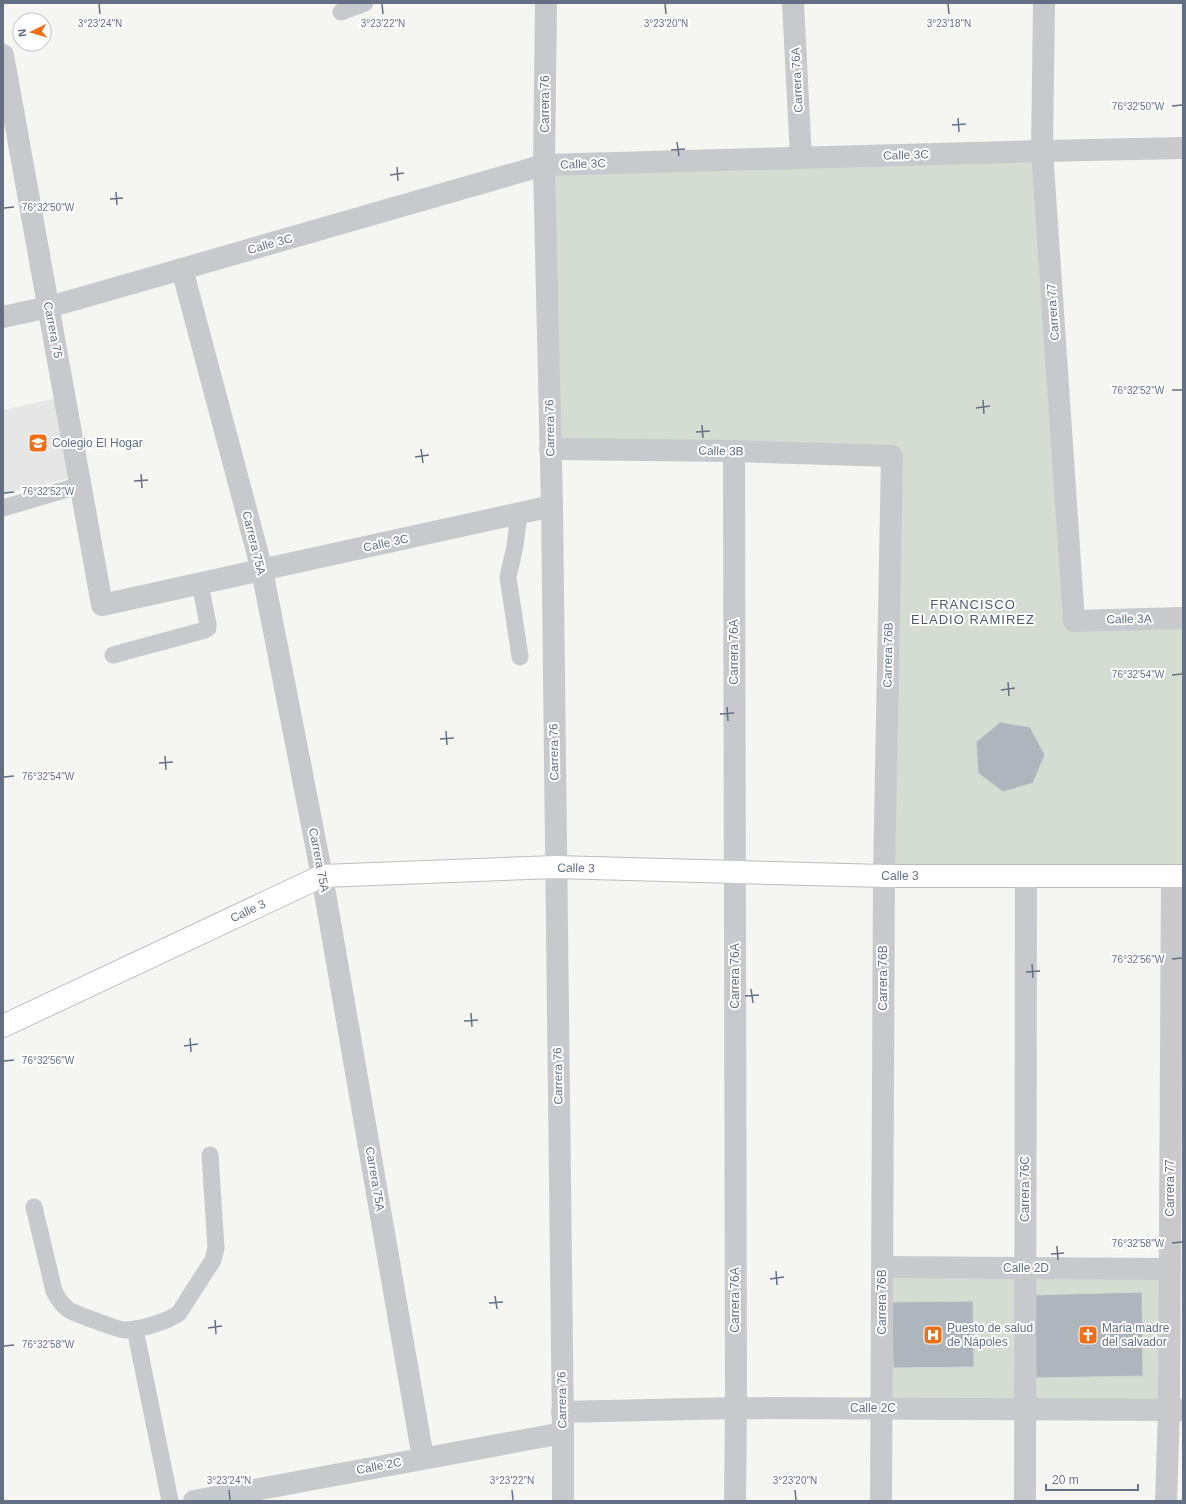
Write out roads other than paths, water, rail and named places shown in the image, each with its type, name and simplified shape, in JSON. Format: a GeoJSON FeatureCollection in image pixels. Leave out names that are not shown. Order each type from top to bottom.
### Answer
{"type":"FeatureCollection","features":[{"type":"Feature","properties":{"kind":"street","name":"Carrera 76"},"geometry":{"type":"LineString","coordinates":[[546,3],[544,165],[552,506],[563,1501]]}},
{"type":"Feature","properties":{"kind":"street","name":"Carrera 76A"},"geometry":{"type":"LineString","coordinates":[[793,3],[801,158]]}},
{"type":"Feature","properties":{"kind":"street","name":"Carrera 77"},"geometry":{"type":"LineString","coordinates":[[1044,3],[1042,151],[1074,621]]}},
{"type":"Feature","properties":{"kind":"street","name":"Carrera 75"},"geometry":{"type":"LineString","coordinates":[[3,55],[102,605]]}},
{"type":"Feature","properties":{"kind":"street","name":"Calle 3C"},"geometry":{"type":"LineString","coordinates":[[3,318],[48,307],[544,165],[1183,148]]}},
{"type":"Feature","properties":{"kind":"street","name":"Carrera 75A"},"geometry":{"type":"LineString","coordinates":[[182,269],[262,570],[322,876],[423,1458]]}},
{"type":"Feature","properties":{"kind":"street","name":"Calle 3B"},"geometry":{"type":"LineString","coordinates":[[550,449],[734,451],[892,456]]}},
{"type":"Feature","properties":{"kind":"street","name":"Carrera 76A"},"geometry":{"type":"LineString","coordinates":[[734,451],[736,1408],[734,1501]]}},
{"type":"Feature","properties":{"kind":"street","name":"Carrera 76B"},"geometry":{"type":"LineString","coordinates":[[881,1501],[884,876],[892,456]]}},
{"type":"Feature","properties":{"kind":"street","name":"Calle 3C"},"geometry":{"type":"LineString","coordinates":[[102,605],[552,506]]}},
{"type":"Feature","properties":{"kind":"street","name":"Calle 3A"},"geometry":{"type":"LineString","coordinates":[[1074,621],[1183,618]]}},
{"type":"Feature","properties":{"kind":"street","name":"Calle 3"},"geometry":{"type":"LineString","coordinates":[[3,1026],[322,876],[555,867],[884,876],[1177,876]]}},
{"type":"Feature","properties":{"kind":"street","name":"Carrera 76C"},"geometry":{"type":"LineString","coordinates":[[1025,1501],[1026,876]]}},
{"type":"Feature","properties":{"kind":"street","name":"Carrera 77"},"geometry":{"type":"LineString","coordinates":[[1166,1501],[1176,1410],[1170,1270],[1177,876]]}},
{"type":"Feature","properties":{"kind":"street","name":"Calle 2D"},"geometry":{"type":"LineString","coordinates":[[882,1267],[1170,1270]]}},
{"type":"Feature","properties":{"kind":"street","name":"Calle 2C"},"geometry":{"type":"LineString","coordinates":[[194,1501],[230,1498],[423,1458],[563,1422],[736,1408],[1176,1410]]}},
{"type":"Feature","properties":{"kind":"lane"},"geometry":{"type":"LineString","coordinates":[[341,12],[364,3]]}},
{"type":"Feature","properties":{"kind":"lane"},"geometry":{"type":"LineString","coordinates":[[3,508],[81,486]]}},
{"type":"Feature","properties":{"kind":"lane"},"geometry":{"type":"LineString","coordinates":[[519,513],[515,546],[508,577],[520,657]]}},
{"type":"Feature","properties":{"kind":"lane"},"geometry":{"type":"LineString","coordinates":[[113,655],[208,628],[200,584]]}},
{"type":"Feature","properties":{"kind":"lane"},"geometry":{"type":"LineString","coordinates":[[34,1207],[54,1291],[57,1297],[69,1310],[122,1330],[135,1329],[172,1318],[179,1313],[213,1260],[216,1248],[210,1155]]}},
{"type":"Feature","properties":{"kind":"lane"},"geometry":{"type":"LineString","coordinates":[[135,1329],[170,1501]]}},
{"type":"Feature","properties":{"kind":"place","name":"Colegio El Hogar"},"geometry":{"type":"Point","coordinates":[38,443]}},
{"type":"Feature","properties":{"kind":"place","name":"Puesto de salud de Nápoles"},"geometry":{"type":"Point","coordinates":[933,1335]}},
{"type":"Feature","properties":{"kind":"place","name":"Maria madre del salvador"},"geometry":{"type":"Point","coordinates":[1088,1335]}},
{"type":"Feature","properties":{"kind":"district","name":"FRANCISCO ELADIO RAMIREZ"},"geometry":{"type":"Point","coordinates":[973,612]}}]}
